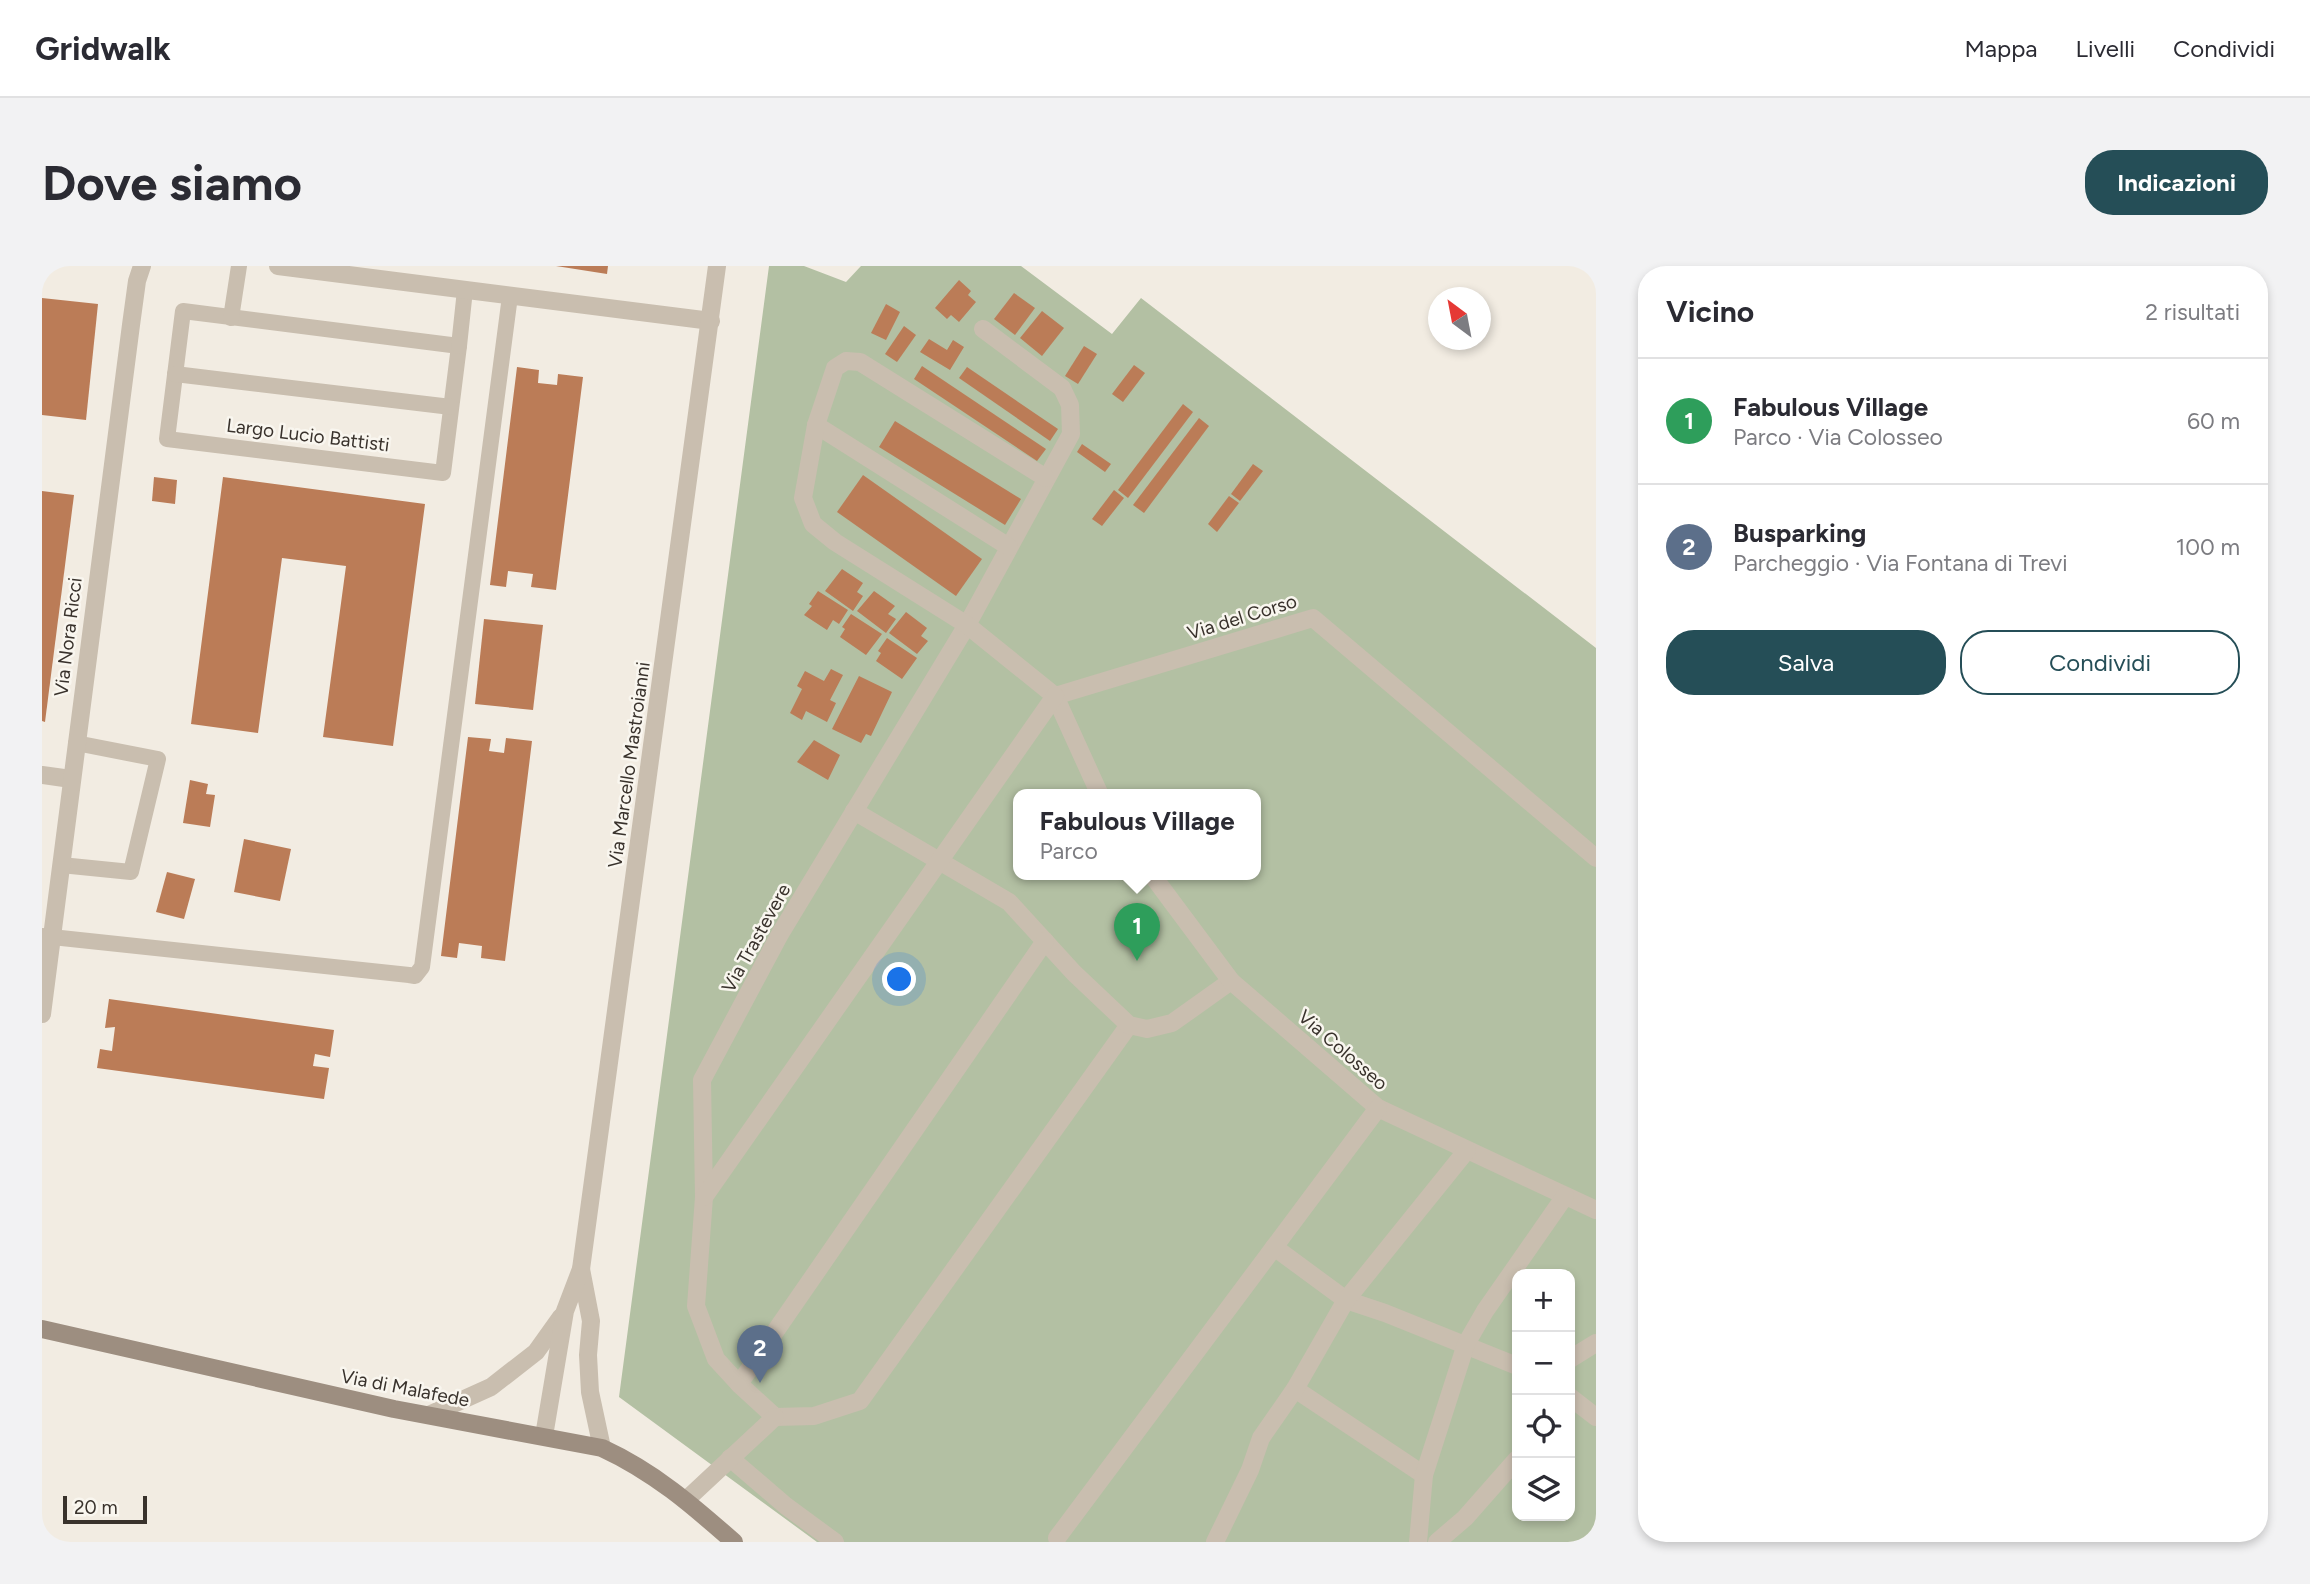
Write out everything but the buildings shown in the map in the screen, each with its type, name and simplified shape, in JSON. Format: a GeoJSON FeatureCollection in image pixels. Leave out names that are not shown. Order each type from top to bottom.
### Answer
{"type":"FeatureCollection","features":[{"type":"Feature","properties":{"kind":"street","name":"Via Nora Ricci"},"geometry":{"type":"LineString","coordinates":[[42,1014],[47,937],[61,865],[131,325],[137,281],[142,266]]}},
{"type":"Feature","properties":{"kind":"street"},"geometry":{"type":"LineString","coordinates":[[278,266],[711,321]]}},
{"type":"Feature","properties":{"kind":"street","name":"Via Marcello Mastroianni"},"geometry":{"type":"LineString","coordinates":[[581,1269],[717,266]]}},
{"type":"Feature","properties":{"kind":"street","name":"Via Trastevere"},"geometry":{"type":"LineString","coordinates":[[738,1384],[716,1359],[696,1306],[704,1197],[702,1080],[779,934],[967,625],[1071,434],[1070,405],[1062,388],[983,329]]}},
{"type":"Feature","properties":{"kind":"street"},"geometry":{"type":"LineString","coordinates":[[1046,478],[860,362],[846,360],[835,368],[816,425],[803,498],[813,524],[835,542],[967,625],[1055,696],[1097,789]]}},
{"type":"Feature","properties":{"kind":"street"},"geometry":{"type":"LineString","coordinates":[[816,425],[1009,547]]}},
{"type":"Feature","properties":{"kind":"street","name":"Via del Corso"},"geometry":{"type":"LineString","coordinates":[[1055,696],[1313,618],[1596,858]]}},
{"type":"Feature","properties":{"kind":"street"},"geometry":{"type":"LineString","coordinates":[[704,1197],[1055,696]]}},
{"type":"Feature","properties":{"kind":"street"},"geometry":{"type":"LineString","coordinates":[[42,775],[71,779]]}},
{"type":"Feature","properties":{"kind":"street"},"geometry":{"type":"LineString","coordinates":[[854,811],[1009,902],[1074,973],[1129,1025],[1147,1028],[1171,1023],[1231,981]]}},
{"type":"Feature","properties":{"kind":"street","name":"Via Colosseo"},"geometry":{"type":"LineString","coordinates":[[1156,880],[1231,981],[1378,1108],[1596,1210]]}},
{"type":"Feature","properties":{"kind":"street"},"geometry":{"type":"LineString","coordinates":[[775,1417],[738,1384],[1045,941]]}},
{"type":"Feature","properties":{"kind":"street"},"geometry":{"type":"LineString","coordinates":[[686,1500],[775,1417],[814,1416],[860,1401],[1129,1025]]}},
{"type":"Feature","properties":{"kind":"street"},"geometry":{"type":"LineString","coordinates":[[1057,1538],[1378,1108]]}},
{"type":"Feature","properties":{"kind":"street"},"geometry":{"type":"LineString","coordinates":[[1215,1542],[1250,1470],[1261,1438],[1295,1388],[1346,1300],[1467,1150]]}},
{"type":"Feature","properties":{"kind":"street"},"geometry":{"type":"LineString","coordinates":[[1418,1542],[1423,1475],[1466,1344],[1485,1311],[1565,1196]]}},
{"type":"Feature","properties":{"kind":"street"},"geometry":{"type":"LineString","coordinates":[[1274,1247],[1346,1300],[1512,1364]]}},
{"type":"Feature","properties":{"kind":"street"},"geometry":{"type":"LineString","coordinates":[[544,1436],[565,1311],[581,1269]]}},
{"type":"Feature","properties":{"kind":"street"},"geometry":{"type":"LineString","coordinates":[[581,1269],[592,1321],[588,1355],[590,1392],[602,1448]]}},
{"type":"Feature","properties":{"kind":"street"},"geometry":{"type":"LineString","coordinates":[[429,1415],[491,1387],[536,1352],[565,1311]]}},
{"type":"Feature","properties":{"kind":"street","name":"Via di Malafede"},"geometry":{"type":"LineString","coordinates":[[42,1329],[394,1409],[602,1448],[633,1462],[686,1500],[734,1542]]}},
{"type":"Feature","properties":{"kind":"street"},"geometry":{"type":"LineString","coordinates":[[1575,1356],[1596,1343]]}},
{"type":"Feature","properties":{"kind":"street"},"geometry":{"type":"LineString","coordinates":[[1295,1388],[1423,1475]]}},
{"type":"Feature","properties":{"kind":"street"},"geometry":{"type":"LineString","coordinates":[[1575,1402],[1596,1417]]}},
{"type":"Feature","properties":{"kind":"street"},"geometry":{"type":"LineString","coordinates":[[730,1458],[786,1506],[835,1542]]}},
{"type":"Feature","properties":{"kind":"street"},"geometry":{"type":"LineString","coordinates":[[1437,1542],[1465,1518],[1512,1465]]}},
{"type":"Feature","properties":{"kind":"lane"},"geometry":{"type":"LineString","coordinates":[[231,318],[239,266]]}},
{"type":"Feature","properties":{"kind":"lane","name":"Largo Lucio Battisti"},"geometry":{"type":"LineString","coordinates":[[459,346],[183,311],[167,439],[443,473],[459,346],[465,290]]}},
{"type":"Feature","properties":{"kind":"lane"},"geometry":{"type":"LineString","coordinates":[[47,937],[409,975],[419,972],[422,967],[510,296]]}},
{"type":"Feature","properties":{"kind":"lane"},"geometry":{"type":"LineString","coordinates":[[175,374],[451,407]]}},
{"type":"Feature","properties":{"kind":"lane"},"geometry":{"type":"LineString","coordinates":[[61,865],[131,872],[158,759],[76,743]]}},
{"type":"Feature","properties":{"kind":"green space"},"geometry":{"type":"Polygon","coordinates":[[[769,266],[804,266],[846,282],[861,266],[1021,266],[1112,334],[1141,298],[1596,648],[1596,1542],[817,1542],[619,1397],[769,266]]]}},
{"type":"Feature","properties":{"kind":"place","name":"Fabulous Village"},"geometry":{"type":"Point","coordinates":[1137,961]}},
{"type":"Feature","properties":{"kind":"place","name":"Busparking"},"geometry":{"type":"Point","coordinates":[760,1383]}}]}
